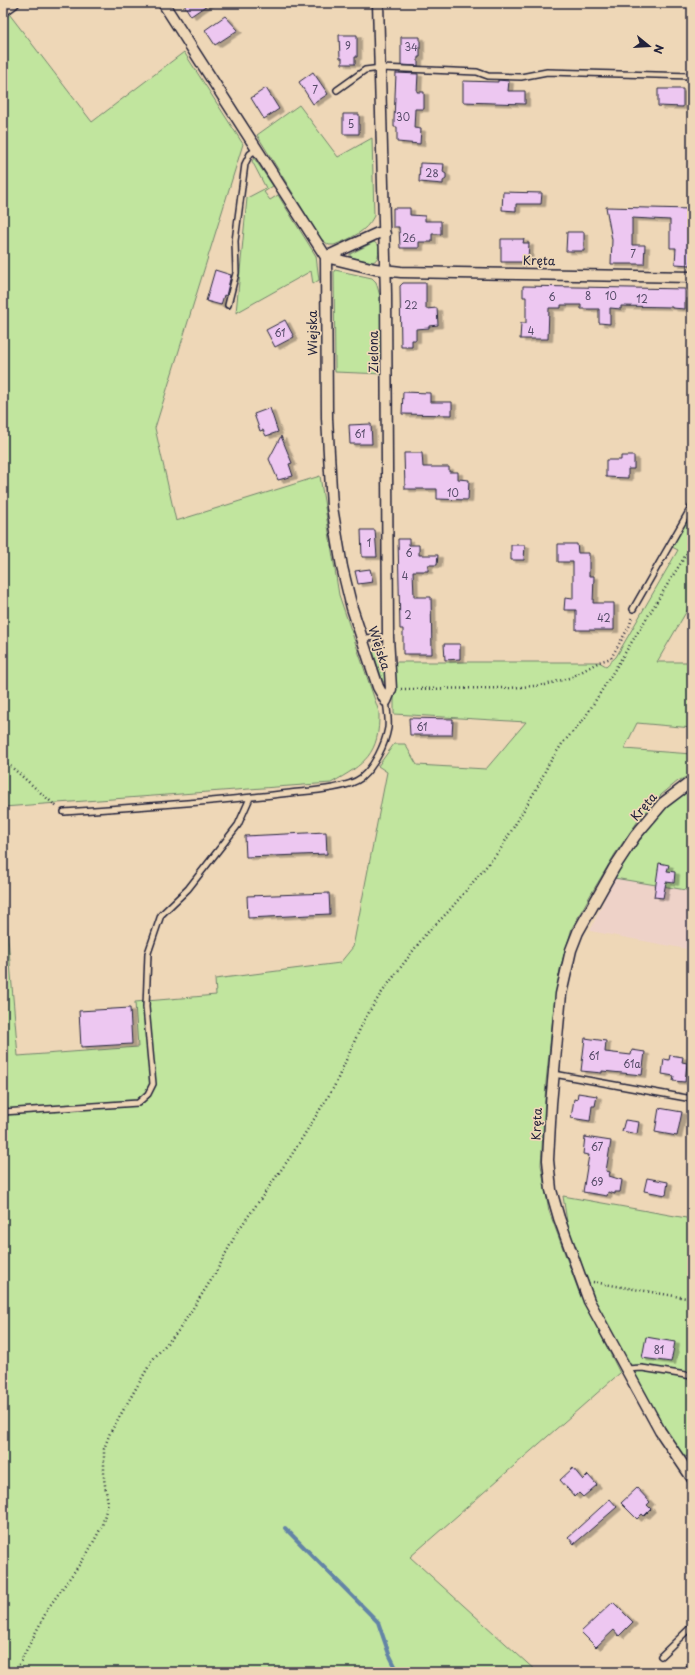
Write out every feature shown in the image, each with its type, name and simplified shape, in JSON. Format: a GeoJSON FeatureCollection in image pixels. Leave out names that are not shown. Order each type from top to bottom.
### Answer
{"type":"FeatureCollection","features":[{"type":"Feature","properties":{"kind":"street"},"geometry":{"type":"LineString","coordinates":[[3,11],[14,3]]}},
{"type":"Feature","properties":{"kind":"street"},"geometry":{"type":"LineString","coordinates":[[163,3],[326,257],[378,233],[385,234]]}},
{"type":"Feature","properties":{"kind":"street","name":"Zielona"},"geometry":{"type":"LineString","coordinates":[[378,3],[386,271],[388,637],[391,689],[386,701]]}},
{"type":"Feature","properties":{"kind":"street","name":"Kręta"},"geometry":{"type":"LineString","coordinates":[[326,257],[386,271],[692,277]]}},
{"type":"Feature","properties":{"kind":"street","name":"Wiejska"},"geometry":{"type":"LineString","coordinates":[[326,257],[327,418],[332,507],[342,567],[352,608],[378,687],[386,701]]}},
{"type":"Feature","properties":{"kind":"street","name":"Kręta"},"geometry":{"type":"LineString","coordinates":[[692,781],[663,803],[635,836],[614,868],[578,932],[571,950],[561,994],[548,1160],[551,1190],[559,1218],[589,1301],[660,1432],[692,1478]]}},
{"type":"Feature","properties":{"kind":"lane"},"geometry":{"type":"LineString","coordinates":[[337,90],[365,70],[380,68],[477,72],[488,76],[521,77],[547,72],[692,76]]}},
{"type":"Feature","properties":{"kind":"lane"},"geometry":{"type":"LineString","coordinates":[[228,305],[236,273],[235,241],[245,164],[250,154],[257,149]]}},
{"type":"Feature","properties":{"kind":"lane"},"geometry":{"type":"LineString","coordinates":[[633,610],[692,506]]}},
{"type":"Feature","properties":{"kind":"lane"},"geometry":{"type":"LineString","coordinates":[[362,638],[388,637]]}},
{"type":"Feature","properties":{"kind":"lane"},"geometry":{"type":"LineString","coordinates":[[64,812],[250,798],[349,784],[360,778],[373,765],[388,728],[386,701]]}},
{"type":"Feature","properties":{"kind":"lane"},"geometry":{"type":"LineString","coordinates":[[3,1112],[138,1103],[148,1094],[153,1084],[146,1008],[148,953],[161,915],[188,889],[238,825],[250,798]]}},
{"type":"Feature","properties":{"kind":"lane"},"geometry":{"type":"LineString","coordinates":[[554,1074],[692,1099]]}},
{"type":"Feature","properties":{"kind":"lane"},"geometry":{"type":"LineString","coordinates":[[626,1369],[642,1368],[692,1376]]}},
{"type":"Feature","properties":{"kind":"lane"},"geometry":{"type":"LineString","coordinates":[[661,1656],[692,1626]]}},
{"type":"Feature","properties":{"kind":"lane"},"geometry":{"type":"LineString","coordinates":[[684,1672],[692,1665]]}},
{"type":"Feature","properties":{"kind":"path"},"geometry":{"type":"LineString","coordinates":[[15,1672],[49,1607],[86,1554],[102,1526],[108,1503],[104,1479],[104,1449],[110,1433],[153,1358],[179,1330],[215,1274],[237,1232],[291,1156],[334,1087],[364,1020],[380,995],[425,935],[448,912],[500,850],[538,786],[548,766],[562,744],[584,719],[692,544]]}},
{"type":"Feature","properties":{"kind":"path"},"geometry":{"type":"LineString","coordinates":[[391,689],[509,688],[545,685],[572,677],[599,662],[611,658],[630,625],[633,610]]}},
{"type":"Feature","properties":{"kind":"path"},"geometry":{"type":"LineString","coordinates":[[3,764],[8,764],[64,812]]}},
{"type":"Feature","properties":{"kind":"path"},"geometry":{"type":"LineString","coordinates":[[582,1282],[599,1282],[633,1290],[692,1299]]}},
{"type":"Feature","properties":{"kind":"shaded area"},"geometry":{"type":"Polygon","coordinates":[[[614,878],[692,891],[692,950],[590,931],[614,878]]]}},
{"type":"Feature","properties":{"kind":"green space"},"geometry":{"type":"Polygon","coordinates":[[[3,6],[92,122],[184,52],[243,144],[155,428],[176,521],[320,476],[339,595],[379,712],[377,738],[368,756],[353,770],[331,783],[3,807],[3,6]]]}},
{"type":"Feature","properties":{"kind":"green space"},"geometry":{"type":"Polygon","coordinates":[[[299,105],[338,157],[372,138],[374,216],[371,222],[362,231],[334,245],[329,245],[321,239],[257,135],[299,105]]]}},
{"type":"Feature","properties":{"kind":"green space"},"geometry":{"type":"Polygon","coordinates":[[[254,158],[273,186],[264,192],[270,200],[278,195],[316,256],[319,280],[313,284],[311,271],[236,313],[247,198],[266,188],[252,161],[254,158]]]}},
{"type":"Feature","properties":{"kind":"green space"},"geometry":{"type":"Polygon","coordinates":[[[374,242],[379,246],[378,256],[375,261],[372,262],[350,257],[350,254],[374,242]]]}},
{"type":"Feature","properties":{"kind":"green space"},"geometry":{"type":"Polygon","coordinates":[[[335,270],[372,278],[376,282],[380,296],[383,296],[384,374],[335,372],[335,270]]]}},
{"type":"Feature","properties":{"kind":"green space"},"geometry":{"type":"Polygon","coordinates":[[[692,512],[692,602],[657,662],[692,662],[692,728],[637,723],[624,749],[692,754],[692,774],[678,781],[661,795],[638,821],[615,854],[572,928],[560,969],[554,1007],[546,1082],[541,1165],[549,1211],[579,1292],[620,1373],[410,1557],[537,1672],[3,1672],[3,880],[18,1056],[138,1047],[135,1002],[216,995],[215,979],[340,963],[353,947],[387,772],[378,766],[394,744],[405,744],[417,765],[486,769],[526,722],[394,714],[394,662],[599,662],[606,666],[616,657],[678,550],[672,547],[692,512]]]}},
{"type":"Feature","properties":{"kind":"green space"},"geometry":{"type":"Polygon","coordinates":[[[383,644],[385,646],[385,682],[383,682],[373,651],[374,645],[383,644]]]}},
{"type":"Feature","properties":{"kind":"green space"},"geometry":{"type":"Polygon","coordinates":[[[692,787],[692,891],[614,878],[639,841],[659,816],[680,795],[692,787]]]}},
{"type":"Feature","properties":{"kind":"green space"},"geometry":{"type":"Polygon","coordinates":[[[563,1196],[692,1219],[692,1457],[682,1456],[628,1365],[595,1300],[568,1228],[563,1196]]]}},
{"type":"Feature","properties":{"kind":"building"},"geometry":{"type":"Polygon","coordinates":[[[183,3],[210,3],[191,16],[183,3]]]}},
{"type":"Feature","properties":{"kind":"building"},"geometry":{"type":"Polygon","coordinates":[[[225,16],[238,30],[215,45],[205,30],[225,16]]]}},
{"type":"Feature","properties":{"kind":"building"},"geometry":{"type":"Polygon","coordinates":[[[339,35],[357,35],[357,57],[355,57],[355,64],[342,64],[342,58],[340,58],[339,35]]]}},
{"type":"Feature","properties":{"kind":"building"},"geometry":{"type":"Polygon","coordinates":[[[401,37],[420,37],[420,57],[418,57],[418,66],[401,65],[401,37]]]}},
{"type":"Feature","properties":{"kind":"building"},"geometry":{"type":"Polygon","coordinates":[[[313,72],[328,94],[313,104],[299,82],[313,72]]]}},
{"type":"Feature","properties":{"kind":"building"},"geometry":{"type":"Polygon","coordinates":[[[396,73],[418,74],[417,92],[424,92],[424,109],[415,109],[414,128],[421,129],[420,144],[397,142],[397,127],[394,127],[396,73]]]}},
{"type":"Feature","properties":{"kind":"building"},"geometry":{"type":"Polygon","coordinates":[[[498,80],[509,81],[508,91],[525,91],[525,104],[463,102],[463,81],[498,82],[498,80]]]}},
{"type":"Feature","properties":{"kind":"building"},"geometry":{"type":"Polygon","coordinates":[[[266,88],[279,109],[264,119],[251,98],[266,88]]]}},
{"type":"Feature","properties":{"kind":"building"},"geometry":{"type":"Polygon","coordinates":[[[658,89],[683,89],[683,107],[658,106],[658,89]]]}},
{"type":"Feature","properties":{"kind":"building"},"geometry":{"type":"Polygon","coordinates":[[[343,114],[359,114],[359,134],[343,134],[343,114]]]}},
{"type":"Feature","properties":{"kind":"building"},"geometry":{"type":"Polygon","coordinates":[[[420,163],[444,164],[443,172],[446,174],[446,179],[443,181],[443,184],[419,182],[420,163]]]}},
{"type":"Feature","properties":{"kind":"building"},"geometry":{"type":"Polygon","coordinates":[[[503,192],[542,193],[541,204],[516,204],[516,211],[502,210],[503,192]]]}},
{"type":"Feature","properties":{"kind":"building"},"geometry":{"type":"Polygon","coordinates":[[[606,207],[692,209],[691,265],[675,264],[676,248],[670,248],[670,220],[632,218],[632,245],[645,245],[644,264],[611,264],[612,240],[606,207]]]}},
{"type":"Feature","properties":{"kind":"building"},"geometry":{"type":"Polygon","coordinates":[[[393,208],[410,208],[410,215],[425,216],[425,221],[441,221],[441,234],[432,234],[432,242],[419,242],[419,248],[400,248],[399,227],[393,227],[393,208]]]}},
{"type":"Feature","properties":{"kind":"building"},"geometry":{"type":"Polygon","coordinates":[[[567,232],[584,232],[584,251],[566,251],[567,232]]]}},
{"type":"Feature","properties":{"kind":"building"},"geometry":{"type":"Polygon","coordinates":[[[501,239],[524,239],[523,243],[529,243],[528,260],[524,259],[524,262],[501,262],[501,239]]]}},
{"type":"Feature","properties":{"kind":"building"},"geometry":{"type":"Polygon","coordinates":[[[215,270],[231,275],[226,296],[224,295],[221,305],[206,301],[215,270]]]}},
{"type":"Feature","properties":{"kind":"building"},"geometry":{"type":"Polygon","coordinates":[[[403,283],[426,283],[426,309],[437,308],[438,325],[429,326],[429,328],[416,329],[416,340],[412,340],[412,347],[401,347],[400,286],[403,283]]]}},
{"type":"Feature","properties":{"kind":"building"},"geometry":{"type":"Polygon","coordinates":[[[523,286],[685,289],[685,309],[672,307],[621,306],[621,309],[610,308],[610,324],[599,323],[599,309],[581,309],[581,305],[561,305],[561,308],[549,308],[548,339],[520,339],[521,323],[526,323],[526,297],[523,297],[523,286]]]}},
{"type":"Feature","properties":{"kind":"building"},"geometry":{"type":"Polygon","coordinates":[[[285,320],[294,337],[275,347],[266,330],[285,320]]]}},
{"type":"Feature","properties":{"kind":"building"},"geometry":{"type":"Polygon","coordinates":[[[403,392],[430,393],[430,402],[452,402],[452,415],[402,414],[403,392]]]}},
{"type":"Feature","properties":{"kind":"building"},"geometry":{"type":"Polygon","coordinates":[[[270,408],[278,432],[266,436],[263,430],[260,431],[254,414],[270,408]]]}},
{"type":"Feature","properties":{"kind":"building"},"geometry":{"type":"Polygon","coordinates":[[[371,424],[372,444],[350,444],[349,425],[371,424]]]}},
{"type":"Feature","properties":{"kind":"building"},"geometry":{"type":"Polygon","coordinates":[[[281,436],[292,463],[289,464],[293,476],[278,480],[269,459],[281,436]]]}},
{"type":"Feature","properties":{"kind":"building"},"geometry":{"type":"Polygon","coordinates":[[[404,453],[422,453],[423,467],[449,467],[449,472],[458,472],[458,479],[469,480],[468,500],[437,499],[437,489],[405,489],[404,453]]]}},
{"type":"Feature","properties":{"kind":"building"},"geometry":{"type":"Polygon","coordinates":[[[621,456],[634,456],[634,469],[628,469],[628,478],[606,477],[606,460],[621,460],[621,456]]]}},
{"type":"Feature","properties":{"kind":"building"},"geometry":{"type":"Polygon","coordinates":[[[361,530],[375,530],[377,557],[362,557],[361,530]]]}},
{"type":"Feature","properties":{"kind":"building"},"geometry":{"type":"Polygon","coordinates":[[[398,539],[409,539],[409,545],[419,545],[419,555],[438,555],[437,565],[428,565],[428,571],[413,571],[414,597],[431,597],[432,654],[403,654],[403,629],[400,629],[398,539]]]}},
{"type":"Feature","properties":{"kind":"building"},"geometry":{"type":"Polygon","coordinates":[[[558,544],[577,544],[578,553],[589,553],[589,576],[594,576],[593,603],[614,603],[614,630],[576,630],[576,610],[564,610],[565,598],[573,599],[573,562],[558,562],[558,544]]]}},
{"type":"Feature","properties":{"kind":"building"},"geometry":{"type":"Polygon","coordinates":[[[511,545],[525,545],[524,560],[511,560],[511,545]]]}},
{"type":"Feature","properties":{"kind":"building"},"geometry":{"type":"Polygon","coordinates":[[[370,569],[373,582],[358,584],[355,571],[370,569]]]}},
{"type":"Feature","properties":{"kind":"building"},"geometry":{"type":"Polygon","coordinates":[[[444,644],[460,644],[460,659],[445,660],[444,644]]]}},
{"type":"Feature","properties":{"kind":"building"},"geometry":{"type":"Polygon","coordinates":[[[409,718],[453,719],[452,735],[410,735],[409,718]]]}},
{"type":"Feature","properties":{"kind":"building"},"geometry":{"type":"Polygon","coordinates":[[[326,832],[327,854],[246,857],[245,836],[326,832]]]}},
{"type":"Feature","properties":{"kind":"building"},"geometry":{"type":"Polygon","coordinates":[[[659,863],[669,865],[667,871],[675,872],[674,883],[666,882],[663,898],[654,897],[659,863]]]}},
{"type":"Feature","properties":{"kind":"building"},"geometry":{"type":"Polygon","coordinates":[[[329,893],[330,914],[248,918],[247,896],[329,893]]]}},
{"type":"Feature","properties":{"kind":"building"},"geometry":{"type":"Polygon","coordinates":[[[130,1008],[132,1044],[81,1047],[79,1011],[130,1008]]]}},
{"type":"Feature","properties":{"kind":"building"},"geometry":{"type":"Polygon","coordinates":[[[585,1038],[606,1041],[605,1052],[631,1055],[632,1050],[645,1052],[642,1075],[602,1071],[602,1073],[581,1071],[585,1038]]]}},
{"type":"Feature","properties":{"kind":"building"},"geometry":{"type":"Polygon","coordinates":[[[670,1055],[683,1057],[682,1062],[687,1063],[685,1082],[673,1081],[674,1076],[662,1074],[664,1059],[669,1060],[670,1055]]]}},
{"type":"Feature","properties":{"kind":"building"},"geometry":{"type":"Polygon","coordinates":[[[578,1093],[597,1096],[595,1106],[592,1106],[590,1121],[571,1118],[574,1099],[577,1100],[578,1093]]]}},
{"type":"Feature","properties":{"kind":"building"},"geometry":{"type":"Polygon","coordinates":[[[659,1108],[682,1112],[677,1136],[655,1132],[659,1108]]]}},
{"type":"Feature","properties":{"kind":"building"},"geometry":{"type":"Polygon","coordinates":[[[625,1120],[639,1122],[637,1134],[622,1131],[625,1120]]]}},
{"type":"Feature","properties":{"kind":"building"},"geometry":{"type":"Polygon","coordinates":[[[585,1137],[611,1141],[606,1171],[610,1172],[609,1176],[622,1180],[620,1192],[615,1192],[615,1194],[608,1192],[607,1196],[583,1192],[589,1155],[583,1154],[585,1137]]]}},
{"type":"Feature","properties":{"kind":"building"},"geometry":{"type":"Polygon","coordinates":[[[647,1178],[668,1182],[666,1195],[644,1191],[647,1178]]]}},
{"type":"Feature","properties":{"kind":"building"},"geometry":{"type":"Polygon","coordinates":[[[646,1337],[675,1342],[671,1362],[642,1358],[646,1337]]]}},
{"type":"Feature","properties":{"kind":"building"},"geometry":{"type":"Polygon","coordinates":[[[573,1468],[583,1480],[588,1475],[597,1485],[583,1497],[579,1493],[575,1497],[560,1480],[573,1468]]]}},
{"type":"Feature","properties":{"kind":"building"},"geometry":{"type":"Polygon","coordinates":[[[637,1488],[650,1502],[647,1505],[651,1509],[644,1516],[642,1514],[637,1519],[621,1503],[637,1488]]]}},
{"type":"Feature","properties":{"kind":"building"},"geometry":{"type":"Polygon","coordinates":[[[610,1499],[617,1507],[574,1544],[568,1537],[610,1499]]]}},
{"type":"Feature","properties":{"kind":"building"},"geometry":{"type":"Polygon","coordinates":[[[613,1602],[633,1622],[619,1636],[614,1630],[596,1647],[581,1632],[613,1602]]]}},
{"type":"Feature","properties":{"kind":"waterway"},"geometry":{"type":"LineString","coordinates":[[285,1528],[378,1622],[389,1654],[398,1672]]}}]}
